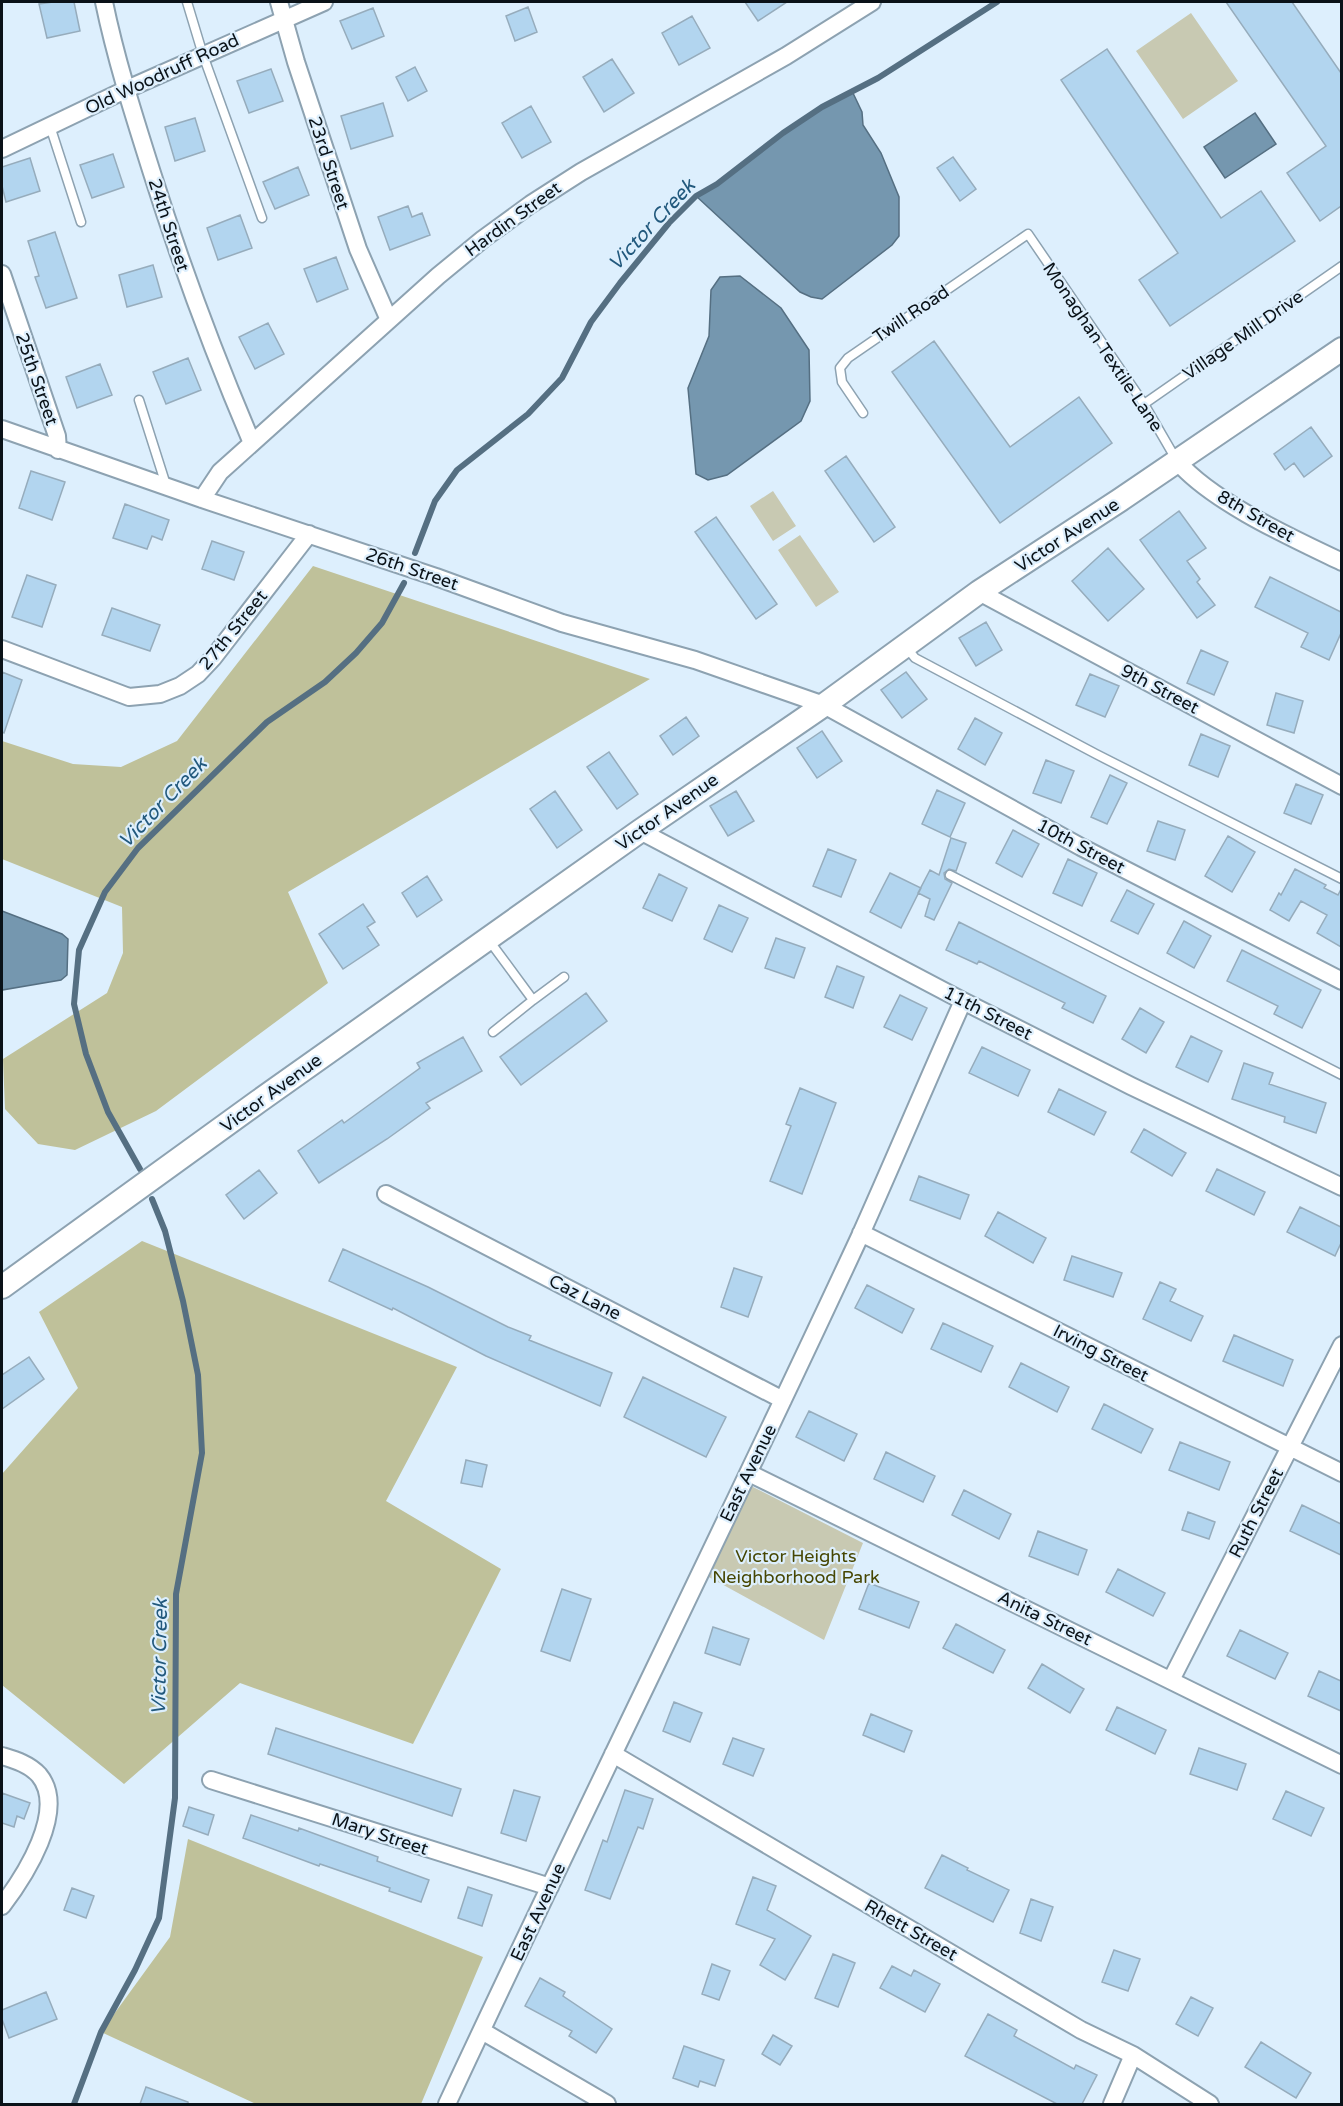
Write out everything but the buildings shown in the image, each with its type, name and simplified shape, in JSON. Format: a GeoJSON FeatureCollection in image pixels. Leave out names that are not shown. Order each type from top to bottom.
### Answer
{"type":"FeatureCollection","features":[{"type":"Feature","properties":{"kind":"street","name":"24th Street"},"geometry":{"type":"LineString","coordinates":[[104,2],[125,90],[176,248],[199,314],[252,443]]}},
{"type":"Feature","properties":{"kind":"street","name":"23rd Street"},"geometry":{"type":"LineString","coordinates":[[279,2],[358,249],[389,320]]}},
{"type":"Feature","properties":{"kind":"street","name":"Old Woodruff Road"},"geometry":{"type":"LineString","coordinates":[[2,149],[125,90],[324,2]]}},
{"type":"Feature","properties":{"kind":"street","name":"Hardin Street"},"geometry":{"type":"LineString","coordinates":[[202,499],[220,472],[438,276],[531,204],[581,172],[786,56],[872,2]]}},
{"type":"Feature","properties":{"kind":"street","name":"25th Street"},"geometry":{"type":"LineString","coordinates":[[2,274],[57,436],[58,450]]}},
{"type":"Feature","properties":{"kind":"street","name":"Victor Avenue"},"geometry":{"type":"LineString","coordinates":[[2,1287],[259,1101],[640,831],[824,705],[980,592],[1341,349]]}},
{"type":"Feature","properties":{"kind":"street","name":"26th Street"},"geometry":{"type":"LineString","coordinates":[[2,429],[562,622],[695,660],[824,705]]}},
{"type":"Feature","properties":{"kind":"street","name":"8th Street"},"geometry":{"type":"LineString","coordinates":[[1177,461],[1188,474],[1240,510],[1341,562]]}},
{"type":"Feature","properties":{"kind":"street","name":"27th Street"},"geometry":{"type":"LineString","coordinates":[[2,649],[129,698],[160,694],[180,686],[198,674],[213,658],[309,534]]}},
{"type":"Feature","properties":{"kind":"street","name":"9th Street"},"geometry":{"type":"LineString","coordinates":[[980,592],[1341,786]]}},
{"type":"Feature","properties":{"kind":"street","name":"10th Street"},"geometry":{"type":"LineString","coordinates":[[824,705],[1081,846],[1341,981]]}},
{"type":"Feature","properties":{"kind":"street","name":"11th Street"},"geometry":{"type":"LineString","coordinates":[[640,831],[1131,1086],[1341,1187]]}},
{"type":"Feature","properties":{"kind":"street","name":"East Avenue"},"geometry":{"type":"LineString","coordinates":[[447,2104],[783,1400],[861,1233],[963,1000]]}},
{"type":"Feature","properties":{"kind":"street","name":"Caz Lane"},"geometry":{"type":"LineString","coordinates":[[386,1194],[783,1400]]}},
{"type":"Feature","properties":{"kind":"street","name":"Irving Street"},"geometry":{"type":"LineString","coordinates":[[861,1233],[1341,1473]]}},
{"type":"Feature","properties":{"kind":"street","name":"Ruth Street"},"geometry":{"type":"LineString","coordinates":[[1171,1680],[1341,1345]]}},
{"type":"Feature","properties":{"kind":"street","name":"Anita Street"},"geometry":{"type":"LineString","coordinates":[[748,1473],[1341,1765]]}},
{"type":"Feature","properties":{"kind":"street","name":"Rhett Street"},"geometry":{"type":"LineString","coordinates":[[613,1754],[1081,2030],[1133,2055],[1210,2104]]}},
{"type":"Feature","properties":{"kind":"street"},"geometry":{"type":"LineString","coordinates":[[2,1756],[29,1766],[38,1774],[45,1784],[50,1807],[41,1836],[26,1869],[2,1906]]}},
{"type":"Feature","properties":{"kind":"street","name":"Mary Street"},"geometry":{"type":"LineString","coordinates":[[211,1780],[550,1887]]}},
{"type":"Feature","properties":{"kind":"street"},"geometry":{"type":"LineString","coordinates":[[482,2031],[607,2104]]}},
{"type":"Feature","properties":{"kind":"street"},"geometry":{"type":"LineString","coordinates":[[1112,2104],[1133,2055]]}},
{"type":"Feature","properties":{"kind":"lane"},"geometry":{"type":"LineString","coordinates":[[187,2],[203,55],[262,218]]}},
{"type":"Feature","properties":{"kind":"lane"},"geometry":{"type":"LineString","coordinates":[[50,126],[81,222]]}},
{"type":"Feature","properties":{"kind":"lane","name":"Monaghan Textile Lane"},"geometry":{"type":"LineString","coordinates":[[1028,234],[1144,404],[1177,461]]}},
{"type":"Feature","properties":{"kind":"lane","name":"Twill Road"},"geometry":{"type":"LineString","coordinates":[[863,413],[842,382],[840,368],[848,358],[1028,234]]}},
{"type":"Feature","properties":{"kind":"lane","name":"Village Mill Drive"},"geometry":{"type":"LineString","coordinates":[[1144,404],[1341,266]]}},
{"type":"Feature","properties":{"kind":"lane"},"geometry":{"type":"LineString","coordinates":[[139,400],[167,487]]}},
{"type":"Feature","properties":{"kind":"lane"},"geometry":{"type":"LineString","coordinates":[[905,646],[915,658],[1117,765],[1341,879]]}},
{"type":"Feature","properties":{"kind":"lane"},"geometry":{"type":"LineString","coordinates":[[950,876],[1341,1075]]}},
{"type":"Feature","properties":{"kind":"lane"},"geometry":{"type":"LineString","coordinates":[[488,939],[532,1000]]}},
{"type":"Feature","properties":{"kind":"lane"},"geometry":{"type":"LineString","coordinates":[[493,1032],[564,977]]}},
{"type":"Feature","properties":{"kind":"green space"},"geometry":{"type":"Polygon","coordinates":[[[1191,13],[1238,81],[1183,119],[1136,51],[1191,13]]]}},
{"type":"Feature","properties":{"kind":"green space"},"geometry":{"type":"Polygon","coordinates":[[[773,491],[796,526],[773,541],[750,506],[773,491]]]}},
{"type":"Feature","properties":{"kind":"green space"},"geometry":{"type":"Polygon","coordinates":[[[800,535],[839,592],[816,607],[778,550],[800,535]]]}},
{"type":"Feature","properties":{"kind":"green space"},"geometry":{"type":"Polygon","coordinates":[[[313,566],[650,679],[288,892],[328,983],[156,1111],[75,1150],[38,1144],[5,1109],[3,1059],[107,993],[123,953],[122,907],[2,859],[2,741],[73,764],[121,767],[177,741],[313,566]]]}},
{"type":"Feature","properties":{"kind":"green space"},"geometry":{"type":"Polygon","coordinates":[[[142,1241],[457,1367],[386,1501],[501,1569],[413,1744],[240,1683],[124,1784],[2,1685],[2,1474],[78,1388],[39,1312],[142,1241]]]}},
{"type":"Feature","properties":{"kind":"green space","name":"Victor Heights Neighborhood Park"},"geometry":{"type":"Polygon","coordinates":[[[751,1486],[863,1543],[824,1640],[707,1576],[751,1486]]]}},
{"type":"Feature","properties":{"kind":"green space"},"geometry":{"type":"Polygon","coordinates":[[[188,1839],[483,1957],[421,2104],[256,2104],[101,2032],[170,1937],[188,1839]]]}},
{"type":"Feature","properties":{"kind":"water"},"geometry":{"type":"Polygon","coordinates":[[[852,91],[862,112],[863,125],[881,153],[899,197],[899,236],[892,245],[822,299],[800,292],[696,196],[730,174],[801,121],[852,91]]]}},
{"type":"Feature","properties":{"kind":"water"},"geometry":{"type":"Polygon","coordinates":[[[1255,113],[1276,144],[1225,178],[1204,147],[1255,113]]]}},
{"type":"Feature","properties":{"kind":"water"},"geometry":{"type":"Polygon","coordinates":[[[740,276],[781,308],[809,350],[810,401],[801,421],[727,475],[708,480],[696,474],[688,388],[709,336],[711,290],[720,277],[740,276]]]}},
{"type":"Feature","properties":{"kind":"water"},"geometry":{"type":"Polygon","coordinates":[[[2,911],[62,934],[68,939],[67,975],[61,980],[2,990],[2,911]]]}},
{"type":"Feature","properties":{"kind":"waterway","name":"Victor Creek"},"geometry":{"type":"LineString","coordinates":[[415,553],[435,501],[457,470],[528,414],[562,378],[591,322],[669,223],[696,196],[717,184],[783,133],[822,107],[878,78],[997,2]]}},
{"type":"Feature","properties":{"kind":"waterway","name":"Victor Creek"},"geometry":{"type":"LineString","coordinates":[[140,1169],[108,1112],[86,1054],[74,1004],[79,950],[105,892],[138,848],[267,722],[325,682],[356,653],[382,623],[404,583]]}},
{"type":"Feature","properties":{"kind":"waterway","name":"Victor Creek"},"geometry":{"type":"LineString","coordinates":[[74,2104],[101,2032],[135,1970],[159,1918],[175,1798],[176,1594],[202,1453],[198,1375],[183,1301],[165,1231],[152,1199]]}}]}
